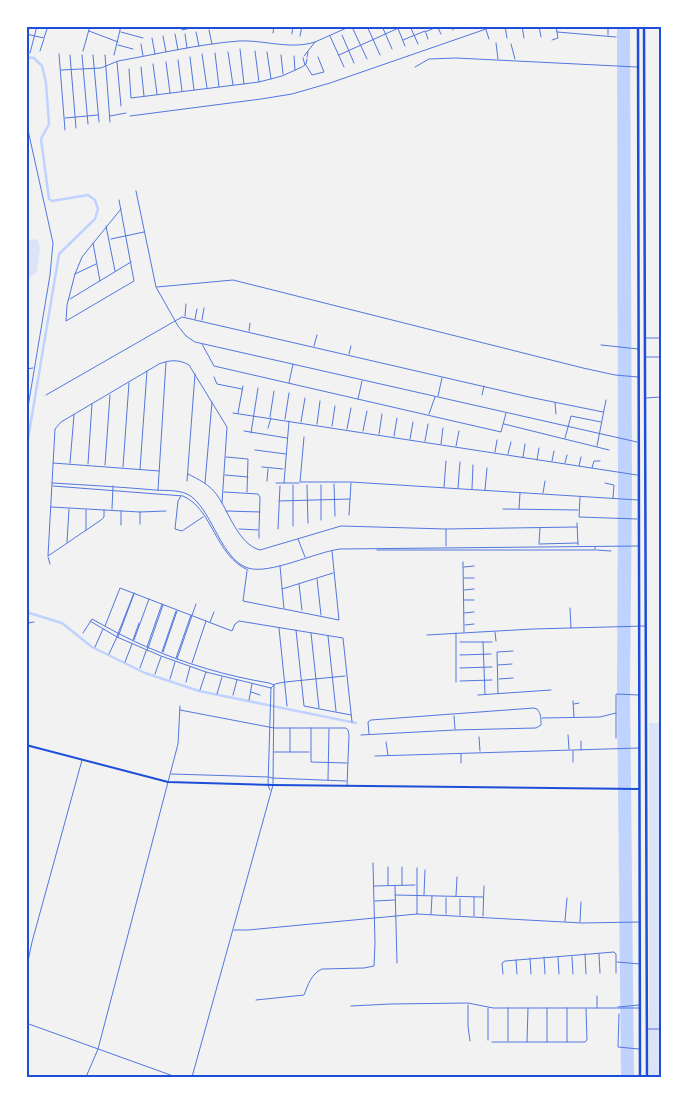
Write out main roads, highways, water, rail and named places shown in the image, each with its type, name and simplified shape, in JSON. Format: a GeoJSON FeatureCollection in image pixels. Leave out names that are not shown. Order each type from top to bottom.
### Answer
{"type":"FeatureCollection","features":[{"type":"Feature","properties":{"kind":"highway"},"geometry":{"type":"LineString","coordinates":[[638,26],[640,1077]]}},
{"type":"Feature","properties":{"kind":"highway"},"geometry":{"type":"LineString","coordinates":[[644,26],[646,1029],[648,1077]]}},
{"type":"Feature","properties":{"kind":"highway"},"geometry":{"type":"LineString","coordinates":[[640,1029],[646,1029]]}},
{"type":"Feature","properties":{"kind":"main road"},"geometry":{"type":"LineString","coordinates":[[26,745],[168,782],[268,785],[639,789]]}},
{"type":"Feature","properties":{"kind":"water"},"geometry":{"type":"Polygon","coordinates":[[[617,26],[630,26],[632,490],[630,690],[634,1077],[621,1077],[617,690],[617,26]]]}},
{"type":"Feature","properties":{"kind":"waterway"},"geometry":{"type":"LineString","coordinates":[[26,57],[34,58],[42,66],[46,83],[49,124],[41,139],[49,199],[52,201],[88,195],[95,200],[98,209],[95,219],[59,254],[26,451]]}},
{"type":"Feature","properties":{"kind":"waterway"},"geometry":{"type":"LineString","coordinates":[[26,612],[62,623],[92,647],[145,673],[199,691],[356,723]]}}]}
